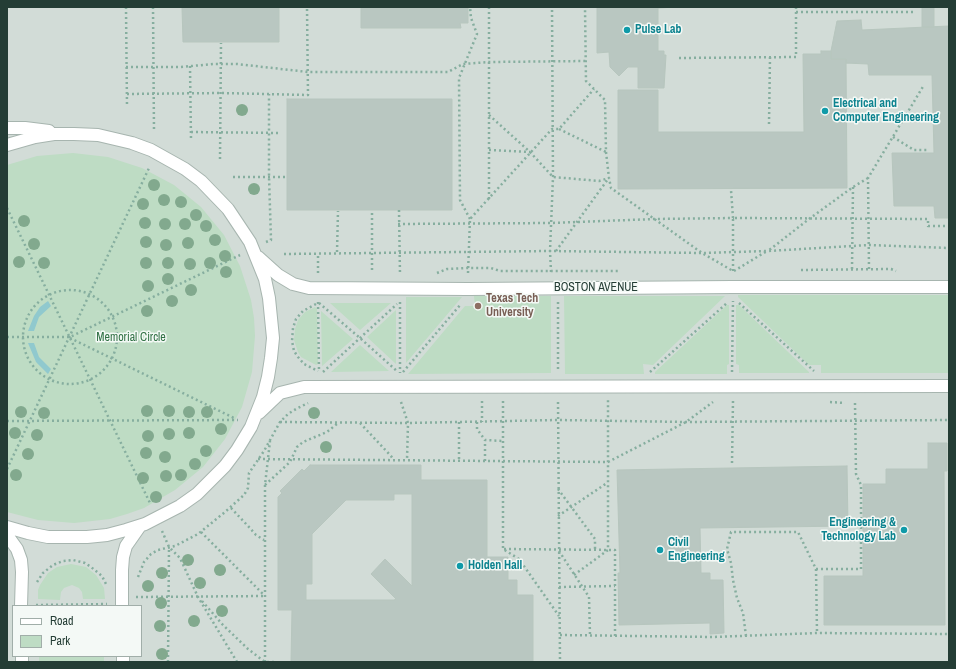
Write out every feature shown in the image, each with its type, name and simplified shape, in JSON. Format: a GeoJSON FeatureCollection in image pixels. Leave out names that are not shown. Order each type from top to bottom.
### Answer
{"type":"FeatureCollection","features":[{"type":"Feature","properties":{"kind":"street"},"geometry":{"type":"LineString","coordinates":[[7,128],[25,128],[74,134],[98,135],[132,143],[157,153],[185,169],[201,181],[228,209],[240,225],[254,251],[265,279],[269,298],[273,338],[272,358],[268,377],[263,397],[256,415],[237,450],[212,481],[197,494],[180,506],[157,518],[141,525],[107,535],[74,538],[48,537],[7,527]]}},
{"type":"Feature","properties":{"kind":"street"},"geometry":{"type":"LineString","coordinates":[[7,144],[35,137],[74,134]]}},
{"type":"Feature","properties":{"kind":"street","name":"BOSTON AVENUE"},"geometry":{"type":"LineString","coordinates":[[254,251],[278,275],[293,284],[309,288],[468,289],[949,287]]}},
{"type":"Feature","properties":{"kind":"street"},"geometry":{"type":"LineString","coordinates":[[256,415],[280,393],[304,387],[949,386]]}},
{"type":"Feature","properties":{"kind":"street"},"geometry":{"type":"LineString","coordinates":[[122,605],[123,557],[126,546],[141,525]]}},
{"type":"Feature","properties":{"kind":"street"},"geometry":{"type":"LineString","coordinates":[[7,535],[17,549],[21,560],[21,605]]}},
{"type":"Feature","properties":{"kind":"path"},"geometry":{"type":"LineString","coordinates":[[126,7],[126,68],[128,107]]}},
{"type":"Feature","properties":{"kind":"path"},"geometry":{"type":"LineString","coordinates":[[153,7],[154,131]]}},
{"type":"Feature","properties":{"kind":"path"},"geometry":{"type":"LineString","coordinates":[[127,94],[221,93],[308,95],[307,7]]}},
{"type":"Feature","properties":{"kind":"path"},"geometry":{"type":"LineString","coordinates":[[468,273],[470,219],[460,200],[458,78],[477,34],[471,18],[470,7]]}},
{"type":"Feature","properties":{"kind":"path"},"geometry":{"type":"LineString","coordinates":[[489,7],[489,199]]}},
{"type":"Feature","properties":{"kind":"path"},"geometry":{"type":"LineString","coordinates":[[552,7],[552,177],[550,251],[552,276]]}},
{"type":"Feature","properties":{"kind":"path"},"geometry":{"type":"LineString","coordinates":[[586,7],[586,80],[605,100],[606,152],[609,178],[612,188],[702,253],[733,271]]}},
{"type":"Feature","properties":{"kind":"path"},"geometry":{"type":"LineString","coordinates":[[679,58],[796,57],[796,7]]}},
{"type":"Feature","properties":{"kind":"path"},"geometry":{"type":"LineString","coordinates":[[796,12],[914,12]]}},
{"type":"Feature","properties":{"kind":"path"},"geometry":{"type":"LineString","coordinates":[[220,159],[221,43]]}},
{"type":"Feature","properties":{"kind":"path"},"geometry":{"type":"LineString","coordinates":[[770,57],[770,124]]}},
{"type":"Feature","properties":{"kind":"path"},"geometry":{"type":"LineString","coordinates":[[126,68],[237,64],[308,72],[448,72],[463,64],[489,62],[586,62]]}},
{"type":"Feature","properties":{"kind":"path"},"geometry":{"type":"LineString","coordinates":[[190,66],[191,139]]}},
{"type":"Feature","properties":{"kind":"path"},"geometry":{"type":"LineString","coordinates":[[725,271],[733,271],[768,251],[809,218],[868,178],[924,84]]}},
{"type":"Feature","properties":{"kind":"path"},"geometry":{"type":"LineString","coordinates":[[559,129],[594,89]]}},
{"type":"Feature","properties":{"kind":"path"},"geometry":{"type":"LineString","coordinates":[[7,338],[70,337],[238,256],[254,251],[271,240],[269,94]]}},
{"type":"Feature","properties":{"kind":"path"},"geometry":{"type":"LineString","coordinates":[[488,115],[530,152],[552,177],[600,181],[609,178]]}},
{"type":"Feature","properties":{"kind":"path"},"geometry":{"type":"LineString","coordinates":[[470,219],[552,129],[559,129],[606,152]]}},
{"type":"Feature","properties":{"kind":"path"},"geometry":{"type":"LineString","coordinates":[[191,132],[281,133]]}},
{"type":"Feature","properties":{"kind":"path"},"geometry":{"type":"LineString","coordinates":[[893,137],[914,150],[929,150]]}},
{"type":"Feature","properties":{"kind":"path"},"geometry":{"type":"LineString","coordinates":[[488,150],[530,152]]}},
{"type":"Feature","properties":{"kind":"path"},"geometry":{"type":"LineString","coordinates":[[145,165],[150,166],[156,171]]}},
{"type":"Feature","properties":{"kind":"path"},"geometry":{"type":"LineString","coordinates":[[7,469],[150,166]]}},
{"type":"Feature","properties":{"kind":"path"},"geometry":{"type":"LineString","coordinates":[[233,177],[286,177]]}},
{"type":"Feature","properties":{"kind":"path"},"geometry":{"type":"LineString","coordinates":[[556,251],[609,178]]}},
{"type":"Feature","properties":{"kind":"path"},"geometry":{"type":"LineString","coordinates":[[868,178],[869,269]]}},
{"type":"Feature","properties":{"kind":"path"},"geometry":{"type":"LineString","coordinates":[[852,269],[853,187]]}},
{"type":"Feature","properties":{"kind":"path"},"geometry":{"type":"LineString","coordinates":[[732,190],[733,271]]}},
{"type":"Feature","properties":{"kind":"path"},"geometry":{"type":"LineString","coordinates":[[7,208],[151,506]]}},
{"type":"Feature","properties":{"kind":"path"},"geometry":{"type":"LineString","coordinates":[[337,252],[338,210]]}},
{"type":"Feature","properties":{"kind":"path"},"geometry":{"type":"LineString","coordinates":[[399,210],[398,224],[400,277]]}},
{"type":"Feature","properties":{"kind":"path"},"geometry":{"type":"LineString","coordinates":[[372,212],[372,273]]}},
{"type":"Feature","properties":{"kind":"path"},"geometry":{"type":"LineString","coordinates":[[398,224],[577,223],[655,219],[853,218],[928,219],[928,226],[949,226]]}},
{"type":"Feature","properties":{"kind":"path"},"geometry":{"type":"LineString","coordinates":[[284,254],[318,254],[337,252],[550,251],[702,253],[869,245],[949,248]]}},
{"type":"Feature","properties":{"kind":"path"},"geometry":{"type":"LineString","coordinates":[[236,251],[240,260]]}},
{"type":"Feature","properties":{"kind":"path"},"geometry":{"type":"LineString","coordinates":[[318,254],[318,277]]}},
{"type":"Feature","properties":{"kind":"path"},"geometry":{"type":"LineString","coordinates":[[468,268],[491,268],[500,271],[622,271]]}},
{"type":"Feature","properties":{"kind":"path"},"geometry":{"type":"LineString","coordinates":[[60,291],[78,291],[90,295],[102,303],[112,317],[115,326],[116,339],[112,357],[104,369],[90,379],[72,384],[50,379],[38,371],[30,361],[24,348],[23,338],[25,325],[30,312],[39,302],[49,295],[60,291]]}},
{"type":"Feature","properties":{"kind":"path"},"geometry":{"type":"LineString","coordinates":[[733,297],[814,371]]}},
{"type":"Feature","properties":{"kind":"path"},"geometry":{"type":"LineString","coordinates":[[732,374],[733,297]]}},
{"type":"Feature","properties":{"kind":"path"},"geometry":{"type":"LineString","coordinates":[[633,387],[733,297]]}},
{"type":"Feature","properties":{"kind":"path"},"geometry":{"type":"LineString","coordinates":[[558,298],[558,376]]}},
{"type":"Feature","properties":{"kind":"path"},"geometry":{"type":"LineString","coordinates":[[318,301],[400,375]]}},
{"type":"Feature","properties":{"kind":"path"},"geometry":{"type":"LineString","coordinates":[[318,301],[296,319],[293,328],[292,341],[294,351],[304,364],[319,373],[329,374]]}},
{"type":"Feature","properties":{"kind":"path"},"geometry":{"type":"LineString","coordinates":[[318,301],[319,373]]}},
{"type":"Feature","properties":{"kind":"path"},"geometry":{"type":"LineString","coordinates":[[323,373],[400,301],[400,375]]}},
{"type":"Feature","properties":{"kind":"path"},"geometry":{"type":"LineString","coordinates":[[393,375],[400,375],[464,301]]}},
{"type":"Feature","properties":{"kind":"path"},"geometry":{"type":"LineString","coordinates":[[70,337],[238,420]]}},
{"type":"Feature","properties":{"kind":"path"},"geometry":{"type":"LineString","coordinates":[[558,398],[560,662]]}},
{"type":"Feature","properties":{"kind":"path"},"geometry":{"type":"LineString","coordinates":[[608,398],[608,550]]}},
{"type":"Feature","properties":{"kind":"path"},"geometry":{"type":"LineString","coordinates":[[258,459],[407,460],[458,462],[608,462],[686,422],[718,398]]}},
{"type":"Feature","properties":{"kind":"path"},"geometry":{"type":"LineString","coordinates":[[732,463],[733,398]]}},
{"type":"Feature","properties":{"kind":"path"},"geometry":{"type":"LineString","coordinates":[[482,400],[482,422]]}},
{"type":"Feature","properties":{"kind":"path"},"geometry":{"type":"LineString","coordinates":[[502,400],[503,550]]}},
{"type":"Feature","properties":{"kind":"path"},"geometry":{"type":"LineString","coordinates":[[401,401],[408,423],[407,460]]}},
{"type":"Feature","properties":{"kind":"path"},"geometry":{"type":"LineString","coordinates":[[136,583],[140,570],[147,559],[155,552],[184,542],[201,532],[244,495],[248,488],[249,473],[280,422],[288,414],[310,402]]}},
{"type":"Feature","properties":{"kind":"path"},"geometry":{"type":"LineString","coordinates":[[816,569],[861,569],[861,485],[856,474],[855,403]]}},
{"type":"Feature","properties":{"kind":"path"},"geometry":{"type":"LineString","coordinates":[[236,425],[241,414]]}},
{"type":"Feature","properties":{"kind":"path"},"geometry":{"type":"LineString","coordinates":[[7,421],[238,420]]}},
{"type":"Feature","properties":{"kind":"path"},"geometry":{"type":"LineString","coordinates":[[280,422],[408,423],[558,420],[686,422],[949,420]]}},
{"type":"Feature","properties":{"kind":"path"},"geometry":{"type":"LineString","coordinates":[[458,422],[458,462]]}},
{"type":"Feature","properties":{"kind":"path"},"geometry":{"type":"LineString","coordinates":[[477,422],[477,430],[485,440],[485,461]]}},
{"type":"Feature","properties":{"kind":"path"},"geometry":{"type":"LineString","coordinates":[[265,485],[291,460],[297,447],[303,442],[327,432],[338,423]]}},
{"type":"Feature","properties":{"kind":"path"},"geometry":{"type":"LineString","coordinates":[[360,423],[393,460]]}},
{"type":"Feature","properties":{"kind":"path"},"geometry":{"type":"LineString","coordinates":[[265,662],[265,485],[270,439]]}},
{"type":"Feature","properties":{"kind":"path"},"geometry":{"type":"LineString","coordinates":[[485,440],[502,441]]}},
{"type":"Feature","properties":{"kind":"path"},"geometry":{"type":"LineString","coordinates":[[558,516],[608,483]]}},
{"type":"Feature","properties":{"kind":"path"},"geometry":{"type":"LineString","coordinates":[[558,489],[595,539],[595,550]]}},
{"type":"Feature","properties":{"kind":"path"},"geometry":{"type":"LineString","coordinates":[[147,508],[155,504]]}},
{"type":"Feature","properties":{"kind":"path"},"geometry":{"type":"LineString","coordinates":[[231,507],[256,535],[265,541]]}},
{"type":"Feature","properties":{"kind":"path"},"geometry":{"type":"LineString","coordinates":[[157,518],[169,547],[168,662]]}},
{"type":"Feature","properties":{"kind":"path"},"geometry":{"type":"LineString","coordinates":[[201,532],[265,596]]}},
{"type":"Feature","properties":{"kind":"path"},"geometry":{"type":"LineString","coordinates":[[746,636],[743,613],[737,598],[727,549],[732,532],[798,532],[816,569],[817,633]]}},
{"type":"Feature","properties":{"kind":"path"},"geometry":{"type":"LineString","coordinates":[[169,547],[180,558],[198,596],[237,662]]}},
{"type":"Feature","properties":{"kind":"path"},"geometry":{"type":"LineString","coordinates":[[503,550],[615,550],[615,636]]}},
{"type":"Feature","properties":{"kind":"path"},"geometry":{"type":"LineString","coordinates":[[503,550],[519,559],[560,617]]}},
{"type":"Feature","properties":{"kind":"path"},"geometry":{"type":"LineString","coordinates":[[558,550],[589,597],[590,635]]}},
{"type":"Feature","properties":{"kind":"path"},"geometry":{"type":"LineString","coordinates":[[574,574],[608,550]]}},
{"type":"Feature","properties":{"kind":"path"},"geometry":{"type":"LineString","coordinates":[[34,589],[40,577],[48,568],[58,563],[73,560],[85,563],[97,571],[105,582],[108,590]]}},
{"type":"Feature","properties":{"kind":"path"},"geometry":{"type":"LineString","coordinates":[[559,586],[615,586]]}},
{"type":"Feature","properties":{"kind":"path"},"geometry":{"type":"LineString","coordinates":[[122,605],[136,604],[135,595],[265,596]]}},
{"type":"Feature","properties":{"kind":"path"},"geometry":{"type":"LineString","coordinates":[[198,596],[236,638],[265,662],[275,662]]}},
{"type":"Feature","properties":{"kind":"path"},"geometry":{"type":"LineString","coordinates":[[33,600],[33,605],[109,605]]}},
{"type":"Feature","properties":{"kind":"path"},"geometry":{"type":"LineString","coordinates":[[560,635],[713,637],[817,633],[949,634]]}},
{"type":"Feature","properties":{"kind":"shaded area","name":"Texas Tech University"},"geometry":{"type":"Polygon","coordinates":[[[7,7],[949,7],[949,662],[7,662],[7,7]]]}},
{"type":"Feature","properties":{"kind":"green space","name":"Memorial Circle"},"geometry":{"type":"Polygon","coordinates":[[[73,153],[108,157],[142,168],[174,185],[201,207],[224,235],[240,266],[251,300],[255,336],[252,372],[242,407],[225,439],[203,467],[175,490],[144,508],[110,519],[74,523],[38,520],[7,512],[7,165],[37,156],[73,153]]]}},
{"type":"Feature","properties":{"kind":"green space"},"geometry":{"type":"Polygon","coordinates":[[[738,295],[949,295],[949,373],[821,373],[821,365],[809,365],[738,297],[738,295]]]}},
{"type":"Feature","properties":{"kind":"green space"},"geometry":{"type":"Polygon","coordinates":[[[474,296],[551,296],[551,373],[408,374],[465,306],[475,306],[474,296]]]}},
{"type":"Feature","properties":{"kind":"green space"},"geometry":{"type":"Polygon","coordinates":[[[564,296],[725,296],[653,365],[643,364],[644,374],[565,374],[564,296]]]}},
{"type":"Feature","properties":{"kind":"green space"},"geometry":{"type":"Polygon","coordinates":[[[406,297],[462,297],[406,363],[406,297]]]}},
{"type":"Feature","properties":{"kind":"green space"},"geometry":{"type":"Polygon","coordinates":[[[330,303],[391,303],[360,330],[330,303]]]}},
{"type":"Feature","properties":{"kind":"green space"},"geometry":{"type":"Polygon","coordinates":[[[727,305],[729,305],[729,364],[727,365],[727,374],[655,374],[655,372],[727,305]]]}},
{"type":"Feature","properties":{"kind":"green space"},"geometry":{"type":"Polygon","coordinates":[[[736,305],[739,305],[809,373],[739,373],[739,365],[736,364],[736,305]]]}},
{"type":"Feature","properties":{"kind":"green space"},"geometry":{"type":"Polygon","coordinates":[[[315,307],[317,309],[318,364],[316,365],[301,357],[294,340],[298,320],[305,312],[315,307]]]}},
{"type":"Feature","properties":{"kind":"green space"},"geometry":{"type":"Polygon","coordinates":[[[396,310],[396,364],[367,337],[396,310]]]}},
{"type":"Feature","properties":{"kind":"green space"},"geometry":{"type":"Polygon","coordinates":[[[321,311],[353,339],[322,366],[321,311]]]}},
{"type":"Feature","properties":{"kind":"green space"},"geometry":{"type":"Polygon","coordinates":[[[360,345],[389,371],[331,372],[360,345]]]}},
{"type":"Feature","properties":{"kind":"green space"},"geometry":{"type":"Polygon","coordinates":[[[71,564],[86,567],[96,575],[104,588],[105,599],[83,599],[82,592],[79,588],[72,585],[64,588],[61,592],[60,600],[38,599],[38,590],[48,573],[57,567],[71,564]]]}},
{"type":"Feature","properties":{"kind":"green space"},"geometry":{"type":"Polygon","coordinates":[[[39,657],[104,657],[104,662],[39,662],[39,657]]]}},
{"type":"Feature","properties":{"kind":"water"},"geometry":{"type":"Polygon","coordinates":[[[48,301],[51,306],[39,317],[34,331],[28,331],[34,316],[40,307],[48,301]]]}},
{"type":"Feature","properties":{"kind":"water"},"geometry":{"type":"Polygon","coordinates":[[[28,343],[34,343],[39,357],[51,369],[48,374],[36,362],[28,343]]]}},
{"type":"Feature","properties":{"kind":"building"},"geometry":{"type":"Polygon","coordinates":[[[182,7],[279,7],[279,42],[183,42],[182,7]]]}},
{"type":"Feature","properties":{"kind":"building"},"geometry":{"type":"Polygon","coordinates":[[[361,7],[468,7],[468,23],[460,23],[461,28],[361,28],[361,7]]]}},
{"type":"Feature","properties":{"kind":"building","name":"Pulse Lab"},"geometry":{"type":"Polygon","coordinates":[[[597,7],[676,7],[658,8],[658,51],[664,51],[664,55],[666,55],[664,88],[638,88],[638,67],[628,67],[619,76],[610,67],[609,52],[597,53],[597,7]]]}},
{"type":"Feature","properties":{"kind":"building"},"geometry":{"type":"Polygon","coordinates":[[[922,7],[934,7],[934,27],[922,27],[922,7]]]}},
{"type":"Feature","properties":{"kind":"building"},"geometry":{"type":"Polygon","coordinates":[[[861,20],[862,30],[949,26],[949,218],[935,218],[934,206],[894,206],[892,153],[934,153],[932,75],[869,75],[868,64],[846,63],[846,59],[831,59],[831,51],[837,21],[861,20]]]}},
{"type":"Feature","properties":{"kind":"building","name":"Electrical and Computer Engineering"},"geometry":{"type":"Polygon","coordinates":[[[821,51],[831,51],[831,59],[846,59],[847,188],[618,189],[618,90],[658,90],[658,132],[804,132],[803,54],[821,54],[821,51]]]}},
{"type":"Feature","properties":{"kind":"building"},"geometry":{"type":"Polygon","coordinates":[[[287,99],[452,99],[452,210],[287,210],[287,99]]]}},
{"type":"Feature","properties":{"kind":"building","name":"Engineering & Technology Lab"},"geometry":{"type":"Polygon","coordinates":[[[928,443],[947,443],[947,471],[944,471],[945,625],[824,625],[824,576],[863,576],[863,484],[886,484],[886,469],[928,469],[928,443]]]}},
{"type":"Feature","properties":{"kind":"building","name":"Holden Hall"},"geometry":{"type":"Polygon","coordinates":[[[310,465],[421,465],[421,480],[487,480],[487,557],[508,557],[508,580],[517,580],[517,595],[533,595],[533,662],[291,662],[292,610],[278,610],[278,497],[282,493],[280,491],[302,469],[304,471],[310,465]],[[394,494],[394,500],[346,500],[312,534],[312,584],[306,584],[306,600],[396,599],[371,574],[385,559],[412,586],[412,494],[394,494]]]}},
{"type":"Feature","properties":{"kind":"building","name":"Civil Engineering"},"geometry":{"type":"Polygon","coordinates":[[[847,466],[848,526],[700,528],[701,573],[710,573],[710,580],[723,580],[724,633],[710,634],[710,623],[619,625],[618,573],[620,573],[617,470],[847,466]]]}},
{"type":"Feature","properties":{"kind":"place","name":"Pulse Lab"},"geometry":{"type":"Point","coordinates":[627,30]}},
{"type":"Feature","properties":{"kind":"place","name":"Electrical and Computer Engineering"},"geometry":{"type":"Point","coordinates":[825,111]}},
{"type":"Feature","properties":{"kind":"place","name":"Texas Tech University"},"geometry":{"type":"Point","coordinates":[478,306]}},
{"type":"Feature","properties":{"kind":"place","name":"Engineering & Technology Lab"},"geometry":{"type":"Point","coordinates":[904,530]}},
{"type":"Feature","properties":{"kind":"place","name":"Civil Engineering"},"geometry":{"type":"Point","coordinates":[660,550]}},
{"type":"Feature","properties":{"kind":"place","name":"Holden Hall"},"geometry":{"type":"Point","coordinates":[460,566]}}]}
